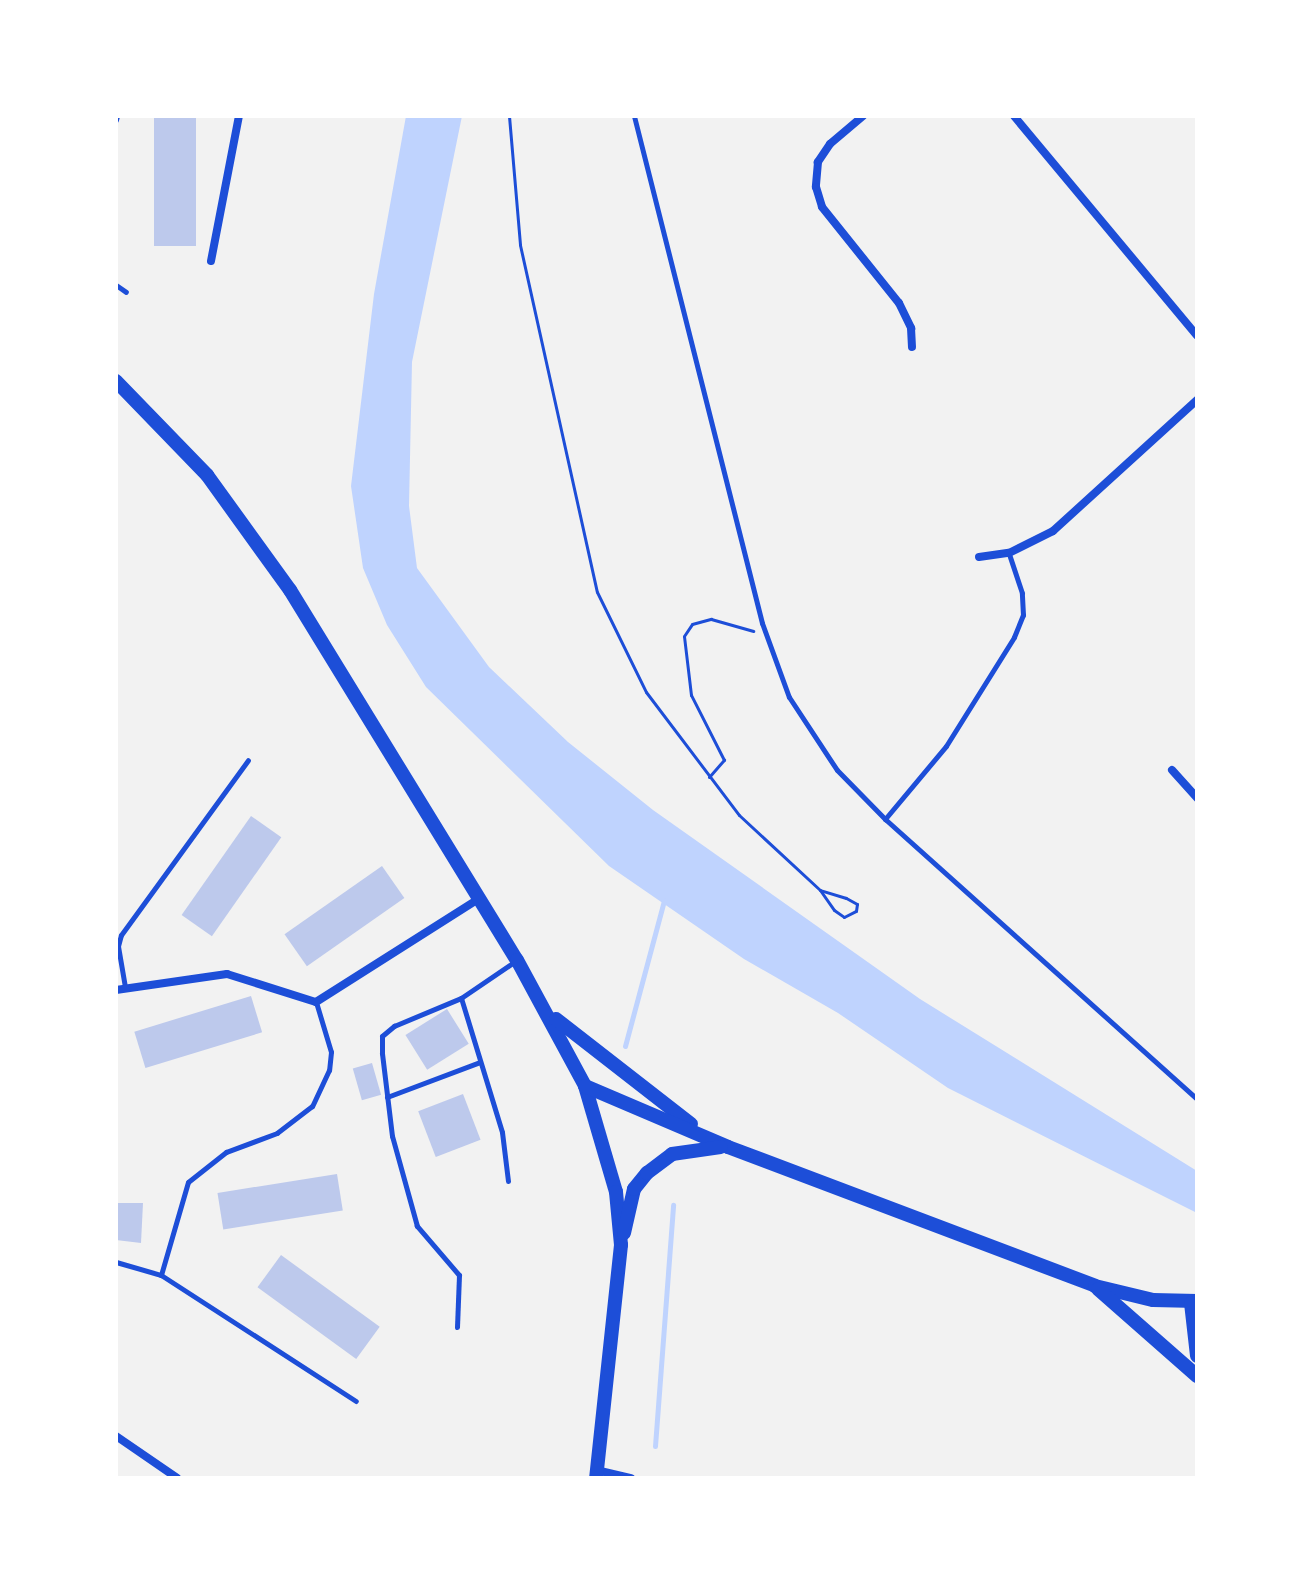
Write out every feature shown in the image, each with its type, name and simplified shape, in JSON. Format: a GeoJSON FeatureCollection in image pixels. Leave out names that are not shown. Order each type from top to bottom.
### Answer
{"type":"FeatureCollection","features":[{"type":"Feature","properties":{"kind":"street"},"geometry":{"type":"LineString","coordinates":[[211,261],[239,116]]}},
{"type":"Feature","properties":{"kind":"street"},"geometry":{"type":"LineString","coordinates":[[863,116],[830,144],[818,162],[816,187],[822,207],[899,303],[911,328],[912,347]]}},
{"type":"Feature","properties":{"kind":"street"},"geometry":{"type":"LineString","coordinates":[[1014,116],[1197,336]]}},
{"type":"Feature","properties":{"kind":"street"},"geometry":{"type":"LineString","coordinates":[[116,381],[207,475],[255,540],[547,1010],[585,1086],[616,1192],[621,1245]]}},
{"type":"Feature","properties":{"kind":"street"},"geometry":{"type":"LineString","coordinates":[[979,557],[1009,553],[1083,509],[1123,463],[1197,400]]}},
{"type":"Feature","properties":{"kind":"street"},"geometry":{"type":"LineString","coordinates":[[1172,770],[1197,798]]}},
{"type":"Feature","properties":{"kind":"street"},"geometry":{"type":"LineString","coordinates":[[121,989],[227,974],[316,1002],[480,898]]}},
{"type":"Feature","properties":{"kind":"street"},"geometry":{"type":"LineString","coordinates":[[547,1010],[636,1086],[728,1147]]}},
{"type":"Feature","properties":{"kind":"street"},"geometry":{"type":"LineString","coordinates":[[585,1086],[728,1147],[1095,1286],[1194,1302],[1197,1356]]}},
{"type":"Feature","properties":{"kind":"street"},"geometry":{"type":"LineString","coordinates":[[631,1478],[596,1474],[621,1245],[634,1189],[647,1173],[672,1154],[728,1147]]}},
{"type":"Feature","properties":{"kind":"street"},"geometry":{"type":"LineString","coordinates":[[1095,1286],[1197,1376]]}},
{"type":"Feature","properties":{"kind":"street"},"geometry":{"type":"LineString","coordinates":[[116,1436],[177,1478]]}},
{"type":"Feature","properties":{"kind":"lane"},"geometry":{"type":"LineString","coordinates":[[634,116],[765,632],[806,726],[837,770],[885,819],[1197,1099]]}},
{"type":"Feature","properties":{"kind":"lane"},"geometry":{"type":"LineString","coordinates":[[116,285],[126,292]]}},
{"type":"Feature","properties":{"kind":"lane"},"geometry":{"type":"LineString","coordinates":[[885,819],[946,746],[1014,637],[1023,615],[1022,593],[1009,553]]}},
{"type":"Feature","properties":{"kind":"lane"},"geometry":{"type":"LineString","coordinates":[[121,989],[118,946],[121,935],[248,760]]}},
{"type":"Feature","properties":{"kind":"lane"},"geometry":{"type":"LineString","coordinates":[[457,1327],[459,1275],[417,1226],[392,1136],[382,1036],[394,1026],[461,998],[517,960]]}},
{"type":"Feature","properties":{"kind":"lane"},"geometry":{"type":"LineString","coordinates":[[461,998],[502,1132],[508,1181]]}},
{"type":"Feature","properties":{"kind":"lane"},"geometry":{"type":"LineString","coordinates":[[161,1275],[188,1182],[226,1152],[277,1133],[312,1106],[329,1070],[331,1052],[316,1002]]}},
{"type":"Feature","properties":{"kind":"lane"},"geometry":{"type":"LineString","coordinates":[[387,1097],[480,1062]]}},
{"type":"Feature","properties":{"kind":"lane"},"geometry":{"type":"LineString","coordinates":[[116,1262],[161,1275],[356,1401]]}},
{"type":"Feature","properties":{"kind":"path"},"geometry":{"type":"LineString","coordinates":[[509,116],[520,245],[597,592],[646,692],[739,815],[820,890],[844,917],[856,911],[857,904],[820,890]]}},
{"type":"Feature","properties":{"kind":"path"},"geometry":{"type":"LineString","coordinates":[[709,777],[724,760],[691,695],[684,636],[692,624],[711,619],[765,632]]}},
{"type":"Feature","properties":{"kind":"water"},"geometry":{"type":"Polygon","coordinates":[[[406,116],[462,116],[412,362],[409,506],[417,568],[489,667],[568,742],[653,810],[920,999],[1197,1171],[1197,1213],[948,1088],[838,1013],[744,959],[609,866],[426,687],[387,625],[363,568],[351,486],[374,294],[406,116]]]}},
{"type":"Feature","properties":{"kind":"building"},"geometry":{"type":"Polygon","coordinates":[[[154,116],[196,116],[196,246],[154,246],[154,116]]]}},
{"type":"Feature","properties":{"kind":"building"},"geometry":{"type":"Polygon","coordinates":[[[251,816],[281,837],[212,936],[182,915],[251,816]]]}},
{"type":"Feature","properties":{"kind":"building"},"geometry":{"type":"Polygon","coordinates":[[[382,866],[404,898],[307,966],[285,934],[382,866]]]}},
{"type":"Feature","properties":{"kind":"building"},"geometry":{"type":"Polygon","coordinates":[[[251,996],[262,1032],[145,1068],[134,1032],[251,996]]]}},
{"type":"Feature","properties":{"kind":"building"},"geometry":{"type":"Polygon","coordinates":[[[447,1009],[469,1044],[427,1070],[405,1035],[447,1009]]]}},
{"type":"Feature","properties":{"kind":"building"},"geometry":{"type":"Polygon","coordinates":[[[372,1063],[381,1095],[362,1100],[353,1069],[372,1063]]]}},
{"type":"Feature","properties":{"kind":"building"},"geometry":{"type":"Polygon","coordinates":[[[463,1094],[481,1140],[436,1157],[418,1111],[463,1094]]]}},
{"type":"Feature","properties":{"kind":"building"},"geometry":{"type":"Polygon","coordinates":[[[337,1174],[343,1211],[223,1229],[217,1193],[337,1174]]]}},
{"type":"Feature","properties":{"kind":"building"},"geometry":{"type":"Polygon","coordinates":[[[116,1203],[143,1203],[141,1243],[116,1240],[116,1203]]]}},
{"type":"Feature","properties":{"kind":"building"},"geometry":{"type":"Polygon","coordinates":[[[281,1255],[380,1327],[356,1359],[257,1287],[281,1255]]]}},
{"type":"Feature","properties":{"kind":"waterway"},"geometry":{"type":"LineString","coordinates":[[625,1046],[664,900]]}},
{"type":"Feature","properties":{"kind":"waterway"},"geometry":{"type":"LineString","coordinates":[[655,1446],[673,1205]]}}]}
